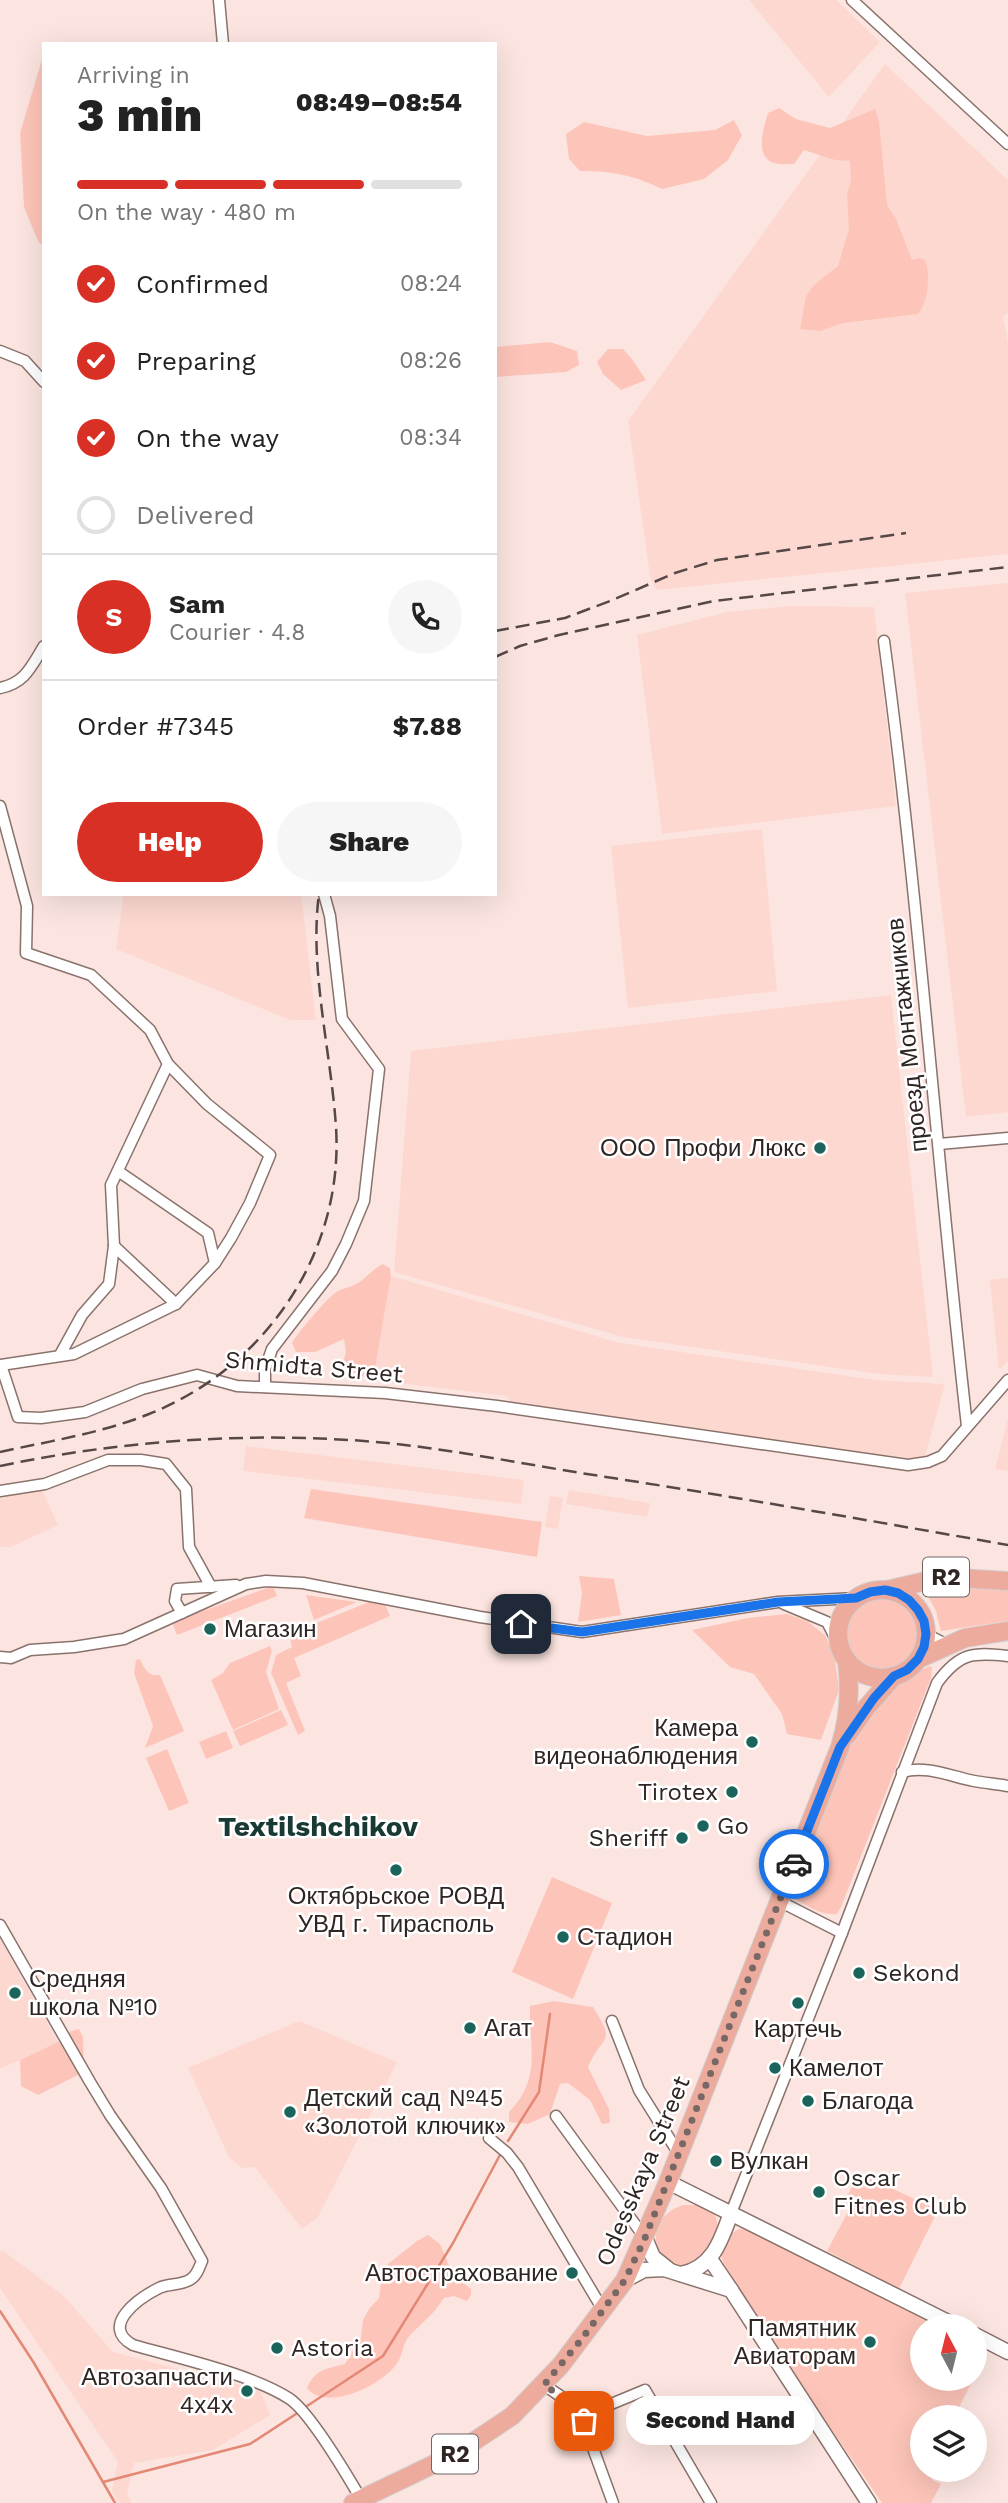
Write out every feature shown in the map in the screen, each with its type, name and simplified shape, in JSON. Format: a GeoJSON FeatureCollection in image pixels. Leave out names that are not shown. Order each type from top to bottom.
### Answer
{"type":"FeatureCollection","features":[{"type":"Feature","properties":{"kind":"main road","name":"R2"},"geometry":{"type":"LineString","coordinates":[[840,1747],[846,1728],[849,1700],[838,1632],[840,1619],[856,1598],[870,1592],[943,1577],[1008,1581]]}},
{"type":"Feature","properties":{"kind":"main road","name":"R2"},"geometry":{"type":"LineString","coordinates":[[885,1590],[898,1593],[909,1600],[924,1621],[926,1634]]}},
{"type":"Feature","properties":{"kind":"main road","name":"R2"},"geometry":{"type":"LineString","coordinates":[[840,1747],[866,1708],[894,1676],[907,1670],[918,1659],[965,1638],[1008,1631]]}},
{"type":"Feature","properties":{"kind":"main road"},"geometry":{"type":"LineString","coordinates":[[918,1659],[926,1634]]}},
{"type":"Feature","properties":{"kind":"main road"},"geometry":{"type":"LineString","coordinates":[[843,1653],[854,1669],[873,1677],[894,1676]]}},
{"type":"Feature","properties":{"kind":"main road","name":"Odesskaya Street"},"geometry":{"type":"LineString","coordinates":[[357,2501],[423,2471],[512,2416],[544,2385],[625,2280],[668,2182],[840,1747]]}},
{"type":"Feature","properties":{"kind":"street"},"geometry":{"type":"LineString","coordinates":[[219,0],[223,42]]}},
{"type":"Feature","properties":{"kind":"street"},"geometry":{"type":"LineString","coordinates":[[852,0],[1008,144]]}},
{"type":"Feature","properties":{"kind":"street"},"geometry":{"type":"LineString","coordinates":[[0,351],[25,361],[42,380]]}},
{"type":"Feature","properties":{"kind":"street","name":"проезд Монтажников"},"geometry":{"type":"LineString","coordinates":[[884,641],[940,1144],[949,1266],[967,1426]]}},
{"type":"Feature","properties":{"kind":"street"},"geometry":{"type":"LineString","coordinates":[[0,688],[14,685],[26,675],[42,649]]}},
{"type":"Feature","properties":{"kind":"street","name":"Shmidta Street"},"geometry":{"type":"LineString","coordinates":[[0,806],[27,906],[26,953],[91,975],[150,1030],[168,1063],[207,1104],[270,1154],[250,1203],[215,1263],[176,1304],[74,1354],[1,1365],[18,1417],[41,1418],[85,1412],[142,1389],[197,1375],[237,1386],[385,1393],[497,1406],[908,1465],[928,1462],[942,1456],[1008,1380]]}},
{"type":"Feature","properties":{"kind":"street"},"geometry":{"type":"LineString","coordinates":[[265,1387],[265,1369],[272,1349],[331,1271],[360,1212],[364,1201],[374,1128],[379,1069],[342,1019],[330,916],[325,896]]}},
{"type":"Feature","properties":{"kind":"street"},"geometry":{"type":"LineString","coordinates":[[60,1355],[82,1315],[109,1284],[114,1246],[111,1185],[168,1063]]}},
{"type":"Feature","properties":{"kind":"street"},"geometry":{"type":"LineString","coordinates":[[940,1144],[1008,1138]]}},
{"type":"Feature","properties":{"kind":"street"},"geometry":{"type":"LineString","coordinates":[[118,1171],[208,1233],[215,1263]]}},
{"type":"Feature","properties":{"kind":"street"},"geometry":{"type":"LineString","coordinates":[[114,1246],[176,1304]]}},
{"type":"Feature","properties":{"kind":"street"},"geometry":{"type":"LineString","coordinates":[[0,1491],[45,1484],[108,1460],[141,1460],[166,1464],[186,1489],[189,1547],[211,1587]]}},
{"type":"Feature","properties":{"kind":"street"},"geometry":{"type":"LineString","coordinates":[[182,1613],[175,1601],[177,1589],[266,1581],[303,1583],[480,1617],[582,1632],[778,1602],[856,1598]]}},
{"type":"Feature","properties":{"kind":"street"},"geometry":{"type":"LineString","coordinates":[[0,1657],[11,1658],[30,1650],[74,1647],[124,1639],[246,1584]]}},
{"type":"Feature","properties":{"kind":"street"},"geometry":{"type":"LineString","coordinates":[[778,1602],[827,1622],[843,1653]]}},
{"type":"Feature","properties":{"kind":"street"},"geometry":{"type":"LineString","coordinates":[[926,1634],[965,1656]]}},
{"type":"Feature","properties":{"kind":"street"},"geometry":{"type":"LineString","coordinates":[[625,2280],[644,2270],[696,2270],[710,2259],[732,2213],[937,1683],[947,1670],[965,1656],[1008,1656]]}},
{"type":"Feature","properties":{"kind":"street"},"geometry":{"type":"LineString","coordinates":[[902,1772],[926,1769],[1008,1786]]}},
{"type":"Feature","properties":{"kind":"street"},"geometry":{"type":"LineString","coordinates":[[779,1901],[842,1933]]}},
{"type":"Feature","properties":{"kind":"street"},"geometry":{"type":"LineString","coordinates":[[0,1925],[110,2115],[161,2188],[202,2261],[198,2272],[188,2281],[163,2286],[129,2309],[121,2319],[119,2329],[123,2339],[133,2345],[257,2383],[290,2399],[307,2418],[357,2501]]}},
{"type":"Feature","properties":{"kind":"street"},"geometry":{"type":"LineString","coordinates":[[612,2021],[639,2090],[679,2154]]}},
{"type":"Feature","properties":{"kind":"street"},"geometry":{"type":"LineString","coordinates":[[556,2116],[645,2238],[653,2257],[675,2272],[731,2290]]}},
{"type":"Feature","properties":{"kind":"street"},"geometry":{"type":"LineString","coordinates":[[489,2138],[507,2153],[518,2167],[603,2309]]}},
{"type":"Feature","properties":{"kind":"street"},"geometry":{"type":"LineString","coordinates":[[668,2182],[932,2314]]}},
{"type":"Feature","properties":{"kind":"street"},"geometry":{"type":"LineString","coordinates":[[710,2259],[869,2503]]}},
{"type":"Feature","properties":{"kind":"street"},"geometry":{"type":"LineString","coordinates":[[987,2341],[1008,2351]]}},
{"type":"Feature","properties":{"kind":"street"},"geometry":{"type":"LineString","coordinates":[[544,2385],[587,2414]]}},
{"type":"Feature","properties":{"kind":"street"},"geometry":{"type":"LineString","coordinates":[[613,2503],[584,2421],[587,2414],[645,2390],[711,2503]]}},
{"type":"Feature","properties":{"kind":"shaded area"},"geometry":{"type":"Polygon","coordinates":[[[749,0],[836,0],[880,42],[829,97],[749,0]]]}},
{"type":"Feature","properties":{"kind":"shaded area"},"geometry":{"type":"Polygon","coordinates":[[[42,60],[42,245],[24,207],[20,133],[42,60]]]}},
{"type":"Feature","properties":{"kind":"shaded area"},"geometry":{"type":"Polygon","coordinates":[[[885,64],[1008,180],[1008,313],[1003,316],[1008,343],[1008,554],[656,590],[650,576],[628,421],[885,64]]]}},
{"type":"Feature","properties":{"kind":"shaded area"},"geometry":{"type":"Polygon","coordinates":[[[779,108],[796,119],[830,128],[875,109],[879,122],[887,205],[896,219],[912,260],[925,260],[927,266],[926,296],[918,314],[843,323],[820,331],[800,329],[806,296],[814,285],[838,266],[849,229],[847,195],[851,180],[850,161],[835,160],[804,150],[794,164],[771,162],[763,153],[763,132],[768,113],[779,108]]]}},
{"type":"Feature","properties":{"kind":"shaded area"},"geometry":{"type":"Polygon","coordinates":[[[734,120],[742,135],[728,160],[704,179],[662,189],[622,175],[580,171],[569,159],[566,134],[584,122],[647,136],[715,130],[734,120]]]}},
{"type":"Feature","properties":{"kind":"shaded area"},"geometry":{"type":"Polygon","coordinates":[[[550,342],[577,351],[579,365],[566,372],[497,377],[497,347],[550,342]]]}},
{"type":"Feature","properties":{"kind":"shaded area"},"geometry":{"type":"Polygon","coordinates":[[[608,349],[623,349],[646,380],[621,390],[603,374],[597,362],[608,349]]]}},
{"type":"Feature","properties":{"kind":"shaded area"},"geometry":{"type":"Polygon","coordinates":[[[1008,583],[1008,1112],[966,1117],[905,593],[1008,583]]]}},
{"type":"Feature","properties":{"kind":"shaded area"},"geometry":{"type":"Polygon","coordinates":[[[790,606],[874,607],[896,806],[662,834],[637,635],[727,612],[790,606]]]}},
{"type":"Feature","properties":{"kind":"shaded area"},"geometry":{"type":"Polygon","coordinates":[[[762,829],[777,991],[628,1008],[611,846],[762,829]]]}},
{"type":"Feature","properties":{"kind":"shaded area"},"geometry":{"type":"Polygon","coordinates":[[[124,896],[301,896],[316,1020],[290,1020],[116,949],[124,896]]]}},
{"type":"Feature","properties":{"kind":"shaded area"},"geometry":{"type":"Polygon","coordinates":[[[891,995],[933,1377],[878,1374],[623,1337],[394,1272],[411,1051],[891,995]]]}},
{"type":"Feature","properties":{"kind":"shaded area"},"geometry":{"type":"Polygon","coordinates":[[[383,1264],[390,1268],[391,1276],[373,1380],[350,1371],[343,1363],[346,1352],[344,1339],[315,1352],[296,1352],[292,1343],[325,1302],[340,1290],[360,1282],[383,1264]]]}},
{"type":"Feature","properties":{"kind":"shaded area"},"geometry":{"type":"Polygon","coordinates":[[[391,1276],[620,1343],[875,1380],[945,1384],[924,1460],[514,1408],[507,1396],[373,1380],[391,1276]]]}},
{"type":"Feature","properties":{"kind":"shaded area"},"geometry":{"type":"Polygon","coordinates":[[[1008,1278],[1008,1361],[999,1370],[990,1280],[1008,1278]]]}},
{"type":"Feature","properties":{"kind":"shaded area"},"geometry":{"type":"Polygon","coordinates":[[[1008,1419],[1008,1471],[995,1469],[1008,1419]]]}},
{"type":"Feature","properties":{"kind":"shaded area"},"geometry":{"type":"Polygon","coordinates":[[[246,1446],[524,1480],[521,1504],[243,1471],[246,1446]]]}},
{"type":"Feature","properties":{"kind":"shaded area"},"geometry":{"type":"Polygon","coordinates":[[[40,1486],[58,1525],[11,1547],[0,1547],[0,1499],[40,1486]]]}},
{"type":"Feature","properties":{"kind":"shaded area"},"geometry":{"type":"Polygon","coordinates":[[[311,1489],[542,1522],[537,1557],[304,1518],[311,1489]]]}},
{"type":"Feature","properties":{"kind":"shaded area"},"geometry":{"type":"Polygon","coordinates":[[[569,1490],[650,1503],[647,1517],[566,1504],[569,1490]]]}},
{"type":"Feature","properties":{"kind":"shaded area"},"geometry":{"type":"Polygon","coordinates":[[[550,1496],[563,1498],[558,1529],[545,1527],[550,1496]]]}},
{"type":"Feature","properties":{"kind":"shaded area"},"geometry":{"type":"Polygon","coordinates":[[[579,1576],[614,1579],[621,1615],[578,1622],[582,1593],[579,1576]]]}},
{"type":"Feature","properties":{"kind":"shaded area"},"geometry":{"type":"Polygon","coordinates":[[[943,1582],[1008,1589],[1008,1621],[941,1631],[936,1611],[924,1589],[943,1582]]]}},
{"type":"Feature","properties":{"kind":"shaded area"},"geometry":{"type":"Polygon","coordinates":[[[273,1586],[277,1596],[177,1635],[172,1622],[273,1586]]]}},
{"type":"Feature","properties":{"kind":"shaded area"},"geometry":{"type":"Polygon","coordinates":[[[306,1595],[357,1602],[314,1620],[306,1595]]]}},
{"type":"Feature","properties":{"kind":"shaded area"},"geometry":{"type":"Polygon","coordinates":[[[382,1597],[390,1616],[294,1658],[301,1676],[286,1683],[305,1731],[298,1735],[271,1673],[276,1655],[292,1647],[289,1634],[382,1597]]]}},
{"type":"Feature","properties":{"kind":"shaded area"},"geometry":{"type":"Polygon","coordinates":[[[881,1597],[895,1600],[908,1608],[916,1621],[919,1635],[916,1649],[908,1662],[895,1670],[881,1673],[867,1670],[854,1662],[846,1649],[843,1635],[846,1621],[854,1608],[867,1600],[881,1597]]]}},
{"type":"Feature","properties":{"kind":"shaded area"},"geometry":{"type":"Polygon","coordinates":[[[787,1614],[807,1621],[826,1636],[835,1660],[839,1690],[821,1740],[787,1734],[782,1714],[754,1674],[730,1667],[692,1630],[748,1618],[787,1614]]]}},
{"type":"Feature","properties":{"kind":"shaded area"},"geometry":{"type":"Polygon","coordinates":[[[270,1646],[272,1651],[266,1672],[279,1709],[233,1730],[211,1680],[223,1673],[230,1663],[270,1646]]]}},
{"type":"Feature","properties":{"kind":"shaded area"},"geometry":{"type":"Polygon","coordinates":[[[140,1659],[149,1673],[160,1675],[184,1731],[145,1748],[153,1726],[134,1673],[136,1660],[140,1659]]]}},
{"type":"Feature","properties":{"kind":"shaded area"},"geometry":{"type":"Polygon","coordinates":[[[929,1666],[932,1667],[931,1678],[841,1907],[837,1914],[815,1910],[795,1899],[794,1892],[803,1855],[851,1741],[877,1705],[899,1683],[929,1666]]]}},
{"type":"Feature","properties":{"kind":"shaded area"},"geometry":{"type":"Polygon","coordinates":[[[281,1710],[288,1725],[240,1746],[233,1731],[281,1710]]]}},
{"type":"Feature","properties":{"kind":"shaded area"},"geometry":{"type":"Polygon","coordinates":[[[226,1731],[233,1748],[206,1759],[199,1742],[226,1731]]]}},
{"type":"Feature","properties":{"kind":"shaded area"},"geometry":{"type":"Polygon","coordinates":[[[167,1749],[189,1803],[169,1811],[146,1758],[167,1749]]]}},
{"type":"Feature","properties":{"kind":"shaded area","name":"Стадион"},"geometry":{"type":"Polygon","coordinates":[[[552,1877],[612,1903],[573,1999],[512,1972],[552,1877]]]}},
{"type":"Feature","properties":{"kind":"shaded area","name":"Средняя школа №10"},"geometry":{"type":"Polygon","coordinates":[[[0,1939],[58,2042],[0,2069],[0,1939]]]}},
{"type":"Feature","properties":{"kind":"shaded area"},"geometry":{"type":"Polygon","coordinates":[[[554,2001],[593,2007],[604,2028],[605,2038],[588,2067],[609,2109],[610,2123],[602,2124],[590,2100],[568,2083],[560,2084],[550,2114],[528,2124],[509,2122],[509,2112],[526,2087],[530,2075],[530,2006],[554,2001]]]}},
{"type":"Feature","properties":{"kind":"shaded area","name":"Детский сад №45 «Золотой ключик»"},"geometry":{"type":"Polygon","coordinates":[[[299,2021],[397,2062],[318,2217],[302,2229],[255,2167],[242,2168],[229,2157],[188,2068],[299,2021]]]}},
{"type":"Feature","properties":{"kind":"shaded area"},"geometry":{"type":"Polygon","coordinates":[[[79,2029],[83,2037],[84,2072],[38,2095],[21,2086],[20,2060],[79,2029]]]}},
{"type":"Feature","properties":{"kind":"shaded area"},"geometry":{"type":"Polygon","coordinates":[[[859,2173],[938,2210],[899,2289],[827,2251],[851,2206],[844,2202],[859,2173]]]}},
{"type":"Feature","properties":{"kind":"shaded area"},"geometry":{"type":"Polygon","coordinates":[[[684,2205],[707,2208],[714,2214],[717,2223],[716,2232],[706,2251],[698,2259],[680,2266],[668,2261],[661,2253],[656,2235],[664,2216],[684,2205]]]}},
{"type":"Feature","properties":{"kind":"shaded area"},"geometry":{"type":"Polygon","coordinates":[[[739,2229],[756,2230],[924,2314],[910,2314],[910,2391],[967,2391],[960,2405],[910,2405],[910,2482],[941,2484],[931,2503],[882,2503],[764,2331],[722,2260],[725,2241],[739,2229]]]}},
{"type":"Feature","properties":{"kind":"shaded area"},"geometry":{"type":"Polygon","coordinates":[[[428,2235],[440,2244],[453,2275],[471,2289],[467,2301],[454,2296],[444,2298],[408,2337],[394,2367],[371,2385],[343,2396],[329,2398],[316,2395],[307,2388],[310,2382],[327,2369],[345,2364],[361,2337],[363,2320],[379,2298],[383,2268],[428,2235]]]}},
{"type":"Feature","properties":{"kind":"shaded area"},"geometry":{"type":"Polygon","coordinates":[[[2,2250],[64,2296],[113,2352],[260,2390],[270,2415],[213,2450],[134,2463],[127,2494],[132,2503],[119,2503],[112,2491],[118,2462],[0,2288],[2,2250]]]}},
{"type":"Feature","properties":{"kind":"waterway"},"geometry":{"type":"LineString","coordinates":[[508,2141],[539,2092],[550,2014]]}},
{"type":"Feature","properties":{"kind":"waterway"},"geometry":{"type":"LineString","coordinates":[[304,2408],[383,2356],[453,2243],[501,2153]]}},
{"type":"Feature","properties":{"kind":"waterway"},"geometry":{"type":"LineString","coordinates":[[0,2311],[34,2363],[115,2503]]}},
{"type":"Feature","properties":{"kind":"waterway"},"geometry":{"type":"LineString","coordinates":[[103,2482],[250,2444],[299,2412]]}},
{"type":"Feature","properties":{"kind":"railway"},"geometry":{"type":"LineString","coordinates":[[497,631],[565,618],[675,573],[717,560],[906,533]]}},
{"type":"Feature","properties":{"kind":"railway"},"geometry":{"type":"LineString","coordinates":[[497,656],[520,646],[559,635],[714,601],[1008,567]]}},
{"type":"Feature","properties":{"kind":"railway"},"geometry":{"type":"LineString","coordinates":[[0,1452],[113,1426],[149,1414],[191,1394],[228,1367],[261,1336],[289,1300],[311,1261],[326,1219],[335,1174],[336,1127],[317,951],[319,896]]}},
{"type":"Feature","properties":{"kind":"railway"},"geometry":{"type":"LineString","coordinates":[[0,1466],[90,1450],[181,1441],[227,1438],[364,1441],[482,1456],[1008,1545]]}},
{"type":"Feature","properties":{"kind":"way so far"},"geometry":{"type":"LineString","coordinates":[[584,2421],[587,2414],[544,2385],[625,2280],[668,2182],[794,1864]]}},
{"type":"Feature","properties":{"kind":"place","name":"ООО Профи Люкс"},"geometry":{"type":"Point","coordinates":[820,1148]}},
{"type":"Feature","properties":{"kind":"place","name":"Магазин"},"geometry":{"type":"Point","coordinates":[210,1629]}},
{"type":"Feature","properties":{"kind":"place","name":"Камера видеонаблюдения"},"geometry":{"type":"Point","coordinates":[752,1742]}},
{"type":"Feature","properties":{"kind":"place","name":"Tirotex"},"geometry":{"type":"Point","coordinates":[732,1792]}},
{"type":"Feature","properties":{"kind":"place","name":"Go"},"geometry":{"type":"Point","coordinates":[703,1826]}},
{"type":"Feature","properties":{"kind":"place","name":"Sheriff"},"geometry":{"type":"Point","coordinates":[682,1838]}},
{"type":"Feature","properties":{"kind":"place","name":"Октябрьское РОВД УВД г. Тирасполь"},"geometry":{"type":"Point","coordinates":[396,1870]}},
{"type":"Feature","properties":{"kind":"place","name":"Стадион"},"geometry":{"type":"Point","coordinates":[563,1937]}},
{"type":"Feature","properties":{"kind":"place","name":"Sekond"},"geometry":{"type":"Point","coordinates":[859,1973]}},
{"type":"Feature","properties":{"kind":"place","name":"Средняя школа №10"},"geometry":{"type":"Point","coordinates":[15,1993]}},
{"type":"Feature","properties":{"kind":"place","name":"Картечь"},"geometry":{"type":"Point","coordinates":[798,2003]}},
{"type":"Feature","properties":{"kind":"place","name":"Агат"},"geometry":{"type":"Point","coordinates":[470,2028]}},
{"type":"Feature","properties":{"kind":"place","name":"Камелот"},"geometry":{"type":"Point","coordinates":[775,2068]}},
{"type":"Feature","properties":{"kind":"place","name":"Благода"},"geometry":{"type":"Point","coordinates":[808,2101]}},
{"type":"Feature","properties":{"kind":"place","name":"Детский сад №45 «Золотой ключик»"},"geometry":{"type":"Point","coordinates":[290,2112]}},
{"type":"Feature","properties":{"kind":"place","name":"Вулкан"},"geometry":{"type":"Point","coordinates":[716,2161]}},
{"type":"Feature","properties":{"kind":"place","name":"Oscar Fitnes Club"},"geometry":{"type":"Point","coordinates":[819,2192]}},
{"type":"Feature","properties":{"kind":"place","name":"Автострахование"},"geometry":{"type":"Point","coordinates":[572,2273]}},
{"type":"Feature","properties":{"kind":"place","name":"Памятник Авиаторам"},"geometry":{"type":"Point","coordinates":[870,2342]}},
{"type":"Feature","properties":{"kind":"place","name":"Astoria"},"geometry":{"type":"Point","coordinates":[277,2348]}},
{"type":"Feature","properties":{"kind":"place","name":"Автозапчасти 4х4х"},"geometry":{"type":"Point","coordinates":[247,2391]}},
{"type":"Feature","properties":{"kind":"place","name":"Second Hand"},"geometry":{"type":"Point","coordinates":[584,2421]}},
{"type":"Feature","properties":{"kind":"district","name":"Textilshchikov"},"geometry":{"type":"Point","coordinates":[318,1826]}},
{"type":"Feature","properties":{"kind":"route"},"geometry":{"type":"LineString","coordinates":[[521,1624],[582,1632],[778,1602],[856,1598],[885,1590],[898,1593],[909,1600],[924,1621],[924,1647],[918,1659],[907,1670],[894,1676],[874,1698],[840,1747],[794,1864]]}}]}
